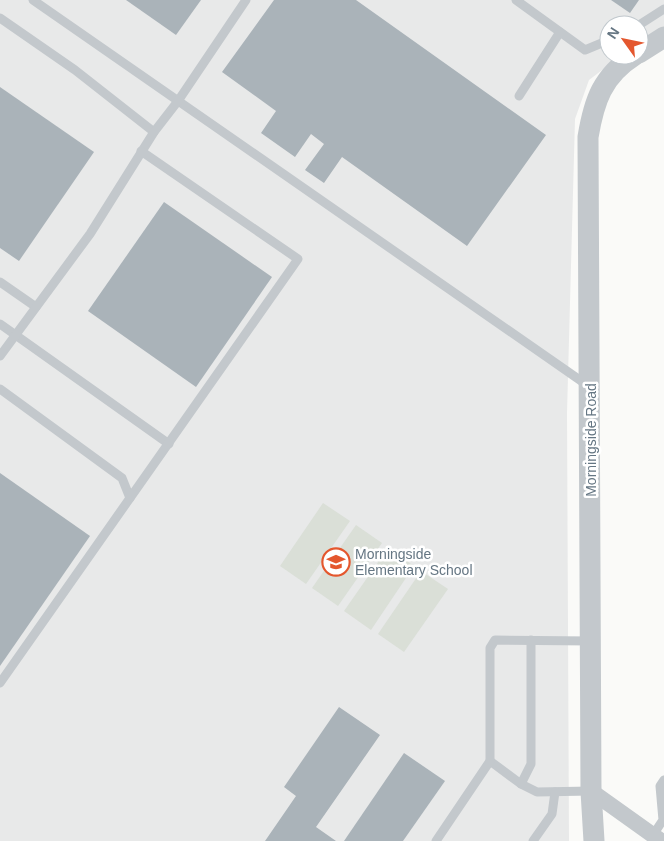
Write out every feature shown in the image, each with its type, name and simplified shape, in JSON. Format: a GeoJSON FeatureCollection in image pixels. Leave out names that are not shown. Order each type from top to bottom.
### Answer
{"type":"FeatureCollection","features":[{"type":"Feature","properties":{"kind":"street"},"geometry":{"type":"LineString","coordinates":[[649,47],[664,37]]}},
{"type":"Feature","properties":{"kind":"street","name":"Morningside Road"},"geometry":{"type":"LineString","coordinates":[[594,841],[591,791],[591,388],[588,138],[598,95],[610,76],[623,65]]}},
{"type":"Feature","properties":{"kind":"street"},"geometry":{"type":"LineString","coordinates":[[591,791],[657,838]]}},
{"type":"Feature","properties":{"kind":"lane"},"geometry":{"type":"LineString","coordinates":[[33,0],[591,388]]}},
{"type":"Feature","properties":{"kind":"lane"},"geometry":{"type":"LineString","coordinates":[[0,356],[90,234],[154,132],[178,101],[246,0]]}},
{"type":"Feature","properties":{"kind":"lane"},"geometry":{"type":"LineString","coordinates":[[516,0],[585,50],[599,44]]}},
{"type":"Feature","properties":{"kind":"lane"},"geometry":{"type":"LineString","coordinates":[[649,19],[664,9]]}},
{"type":"Feature","properties":{"kind":"lane"},"geometry":{"type":"LineString","coordinates":[[0,18],[75,70],[154,132]]}},
{"type":"Feature","properties":{"kind":"lane"},"geometry":{"type":"LineString","coordinates":[[518,96],[560,32]]}},
{"type":"Feature","properties":{"kind":"lane"},"geometry":{"type":"LineString","coordinates":[[0,683],[298,259],[141,152]]}},
{"type":"Feature","properties":{"kind":"lane"},"geometry":{"type":"LineString","coordinates":[[0,282],[36,307]]}},
{"type":"Feature","properties":{"kind":"lane"},"geometry":{"type":"LineString","coordinates":[[0,324],[169,444]]}},
{"type":"Feature","properties":{"kind":"lane"},"geometry":{"type":"LineString","coordinates":[[0,389],[122,478],[130,498]]}},
{"type":"Feature","properties":{"kind":"lane"},"geometry":{"type":"LineString","coordinates":[[436,841],[490,761],[490,648],[495,640],[591,641]]}},
{"type":"Feature","properties":{"kind":"lane"},"geometry":{"type":"LineString","coordinates":[[521,784],[531,764],[531,640]]}},
{"type":"Feature","properties":{"kind":"lane"},"geometry":{"type":"LineString","coordinates":[[490,761],[521,784],[537,792],[591,791]]}},
{"type":"Feature","properties":{"kind":"lane"},"geometry":{"type":"LineString","coordinates":[[657,838],[663,820],[660,786],[664,780]]}},
{"type":"Feature","properties":{"kind":"lane"},"geometry":{"type":"LineString","coordinates":[[533,841],[552,814],[555,792]]}},
{"type":"Feature","properties":{"kind":"shaded area"},"geometry":{"type":"Polygon","coordinates":[[[0,0],[664,0],[664,27],[649,37],[649,15],[599,15],[599,65],[609,65],[589,80],[575,119],[567,413],[569,841],[0,841],[0,0]]]}},
{"type":"Feature","properties":{"kind":"shaded area"},"geometry":{"type":"Polygon","coordinates":[[[323,503],[350,521],[306,584],[280,566],[323,503]]]}},
{"type":"Feature","properties":{"kind":"shaded area"},"geometry":{"type":"Polygon","coordinates":[[[356,525],[382,543],[338,606],[312,588],[356,525]]]}},
{"type":"Feature","properties":{"kind":"shaded area"},"geometry":{"type":"Polygon","coordinates":[[[388,548],[414,566],[371,630],[344,611],[388,548]]]}},
{"type":"Feature","properties":{"kind":"shaded area"},"geometry":{"type":"Polygon","coordinates":[[[421,571],[448,589],[404,652],[378,634],[421,571]]]}},
{"type":"Feature","properties":{"kind":"building"},"geometry":{"type":"Polygon","coordinates":[[[126,0],[201,0],[176,35],[126,0]]]}},
{"type":"Feature","properties":{"kind":"building"},"geometry":{"type":"Polygon","coordinates":[[[274,0],[356,0],[546,135],[467,246],[342,157],[324,183],[305,170],[324,144],[311,134],[295,157],[261,133],[276,111],[222,72],[274,0]]]}},
{"type":"Feature","properties":{"kind":"building"},"geometry":{"type":"Polygon","coordinates":[[[611,0],[639,0],[630,13],[611,0]]]}},
{"type":"Feature","properties":{"kind":"building"},"geometry":{"type":"Polygon","coordinates":[[[0,87],[94,152],[19,261],[0,248],[0,87]]]}},
{"type":"Feature","properties":{"kind":"building"},"geometry":{"type":"Polygon","coordinates":[[[164,202],[272,277],[196,387],[88,311],[164,202]]]}},
{"type":"Feature","properties":{"kind":"building"},"geometry":{"type":"Polygon","coordinates":[[[0,473],[90,536],[0,666],[0,473]]]}},
{"type":"Feature","properties":{"kind":"building"},"geometry":{"type":"Polygon","coordinates":[[[339,707],[380,735],[316,827],[336,841],[265,841],[296,796],[284,787],[339,707]]]}},
{"type":"Feature","properties":{"kind":"building"},"geometry":{"type":"Polygon","coordinates":[[[404,753],[445,781],[403,841],[344,841],[404,753]]]}},
{"type":"Feature","properties":{"kind":"place","name":"Morningside Elementary School"},"geometry":{"type":"Point","coordinates":[336,562]}}]}
